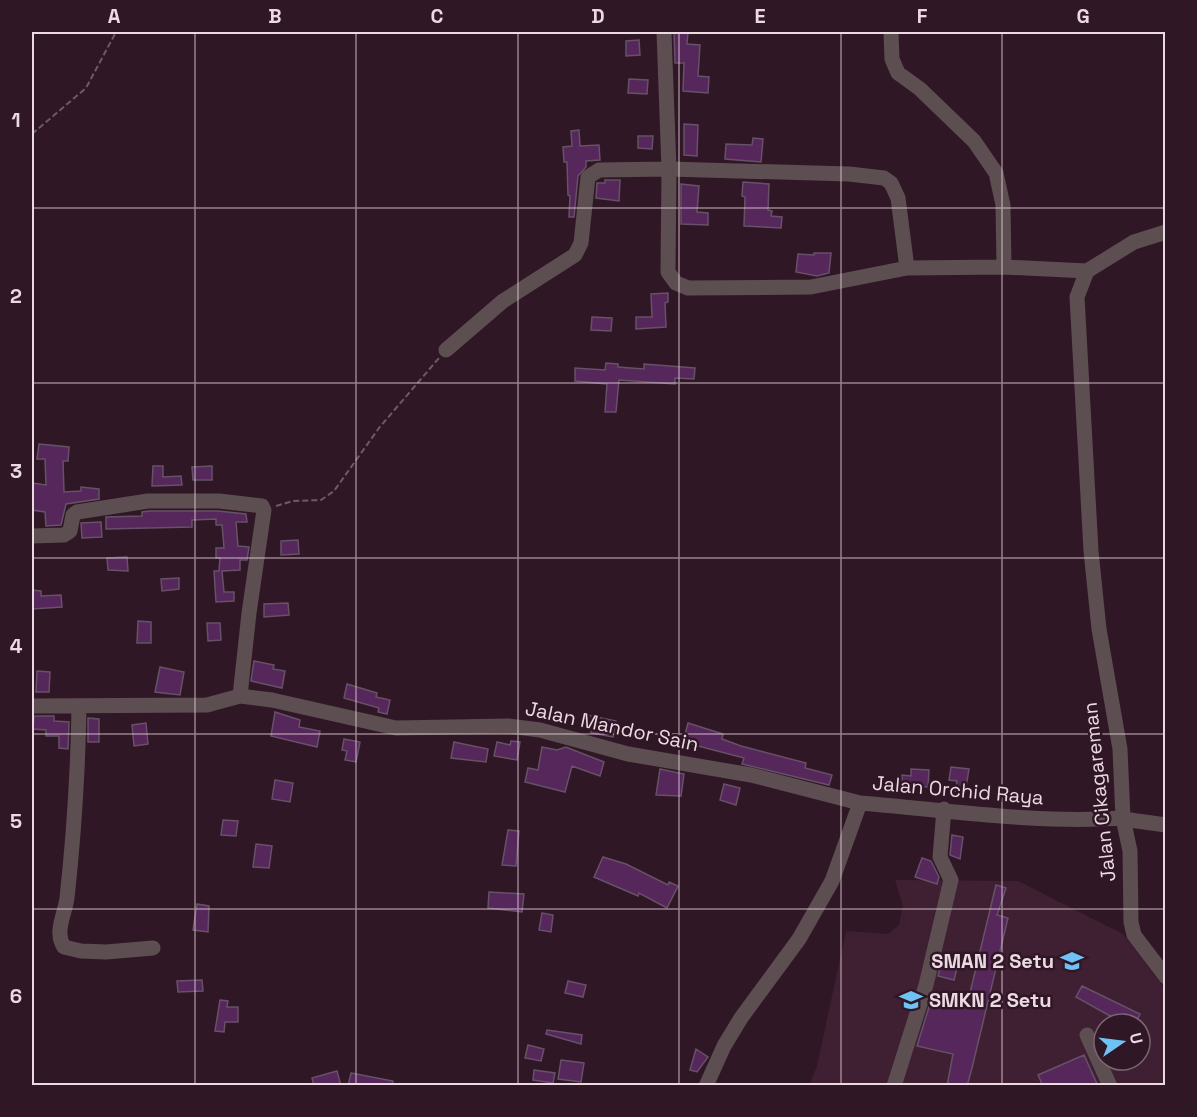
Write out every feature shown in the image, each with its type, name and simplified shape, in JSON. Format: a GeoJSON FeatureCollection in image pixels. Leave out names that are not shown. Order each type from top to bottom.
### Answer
{"type":"FeatureCollection","features":[{"type":"Feature","properties":{"kind":"street"},"geometry":{"type":"LineString","coordinates":[[664,32],[669,169],[668,272],[676,283],[682,286],[811,287],[907,268],[1004,267],[1087,270],[1134,242],[1166,232]]}},
{"type":"Feature","properties":{"kind":"street"},"geometry":{"type":"LineString","coordinates":[[891,32],[892,59],[898,73],[920,89],[974,141],[996,173],[1003,205],[1004,267]]}},
{"type":"Feature","properties":{"kind":"street"},"geometry":{"type":"LineString","coordinates":[[446,350],[502,301],[575,255],[581,243],[590,174],[599,170],[669,169],[859,175],[884,178],[891,183],[898,198],[907,268]]}},
{"type":"Feature","properties":{"kind":"street","name":"Jalan Cikagareman"},"geometry":{"type":"LineString","coordinates":[[1087,270],[1077,297],[1086,413],[1088,517],[1099,629],[1120,749],[1123,819],[1130,851],[1131,922],[1134,935],[1166,977]]}},
{"type":"Feature","properties":{"kind":"street"},"geometry":{"type":"LineString","coordinates":[[32,536],[64,535],[70,531],[73,516],[77,512],[125,504],[219,501],[255,503],[264,510],[240,696]]}},
{"type":"Feature","properties":{"kind":"street","name":"Jalan Mandor Sain"},"geometry":{"type":"LineString","coordinates":[[32,706],[207,705],[240,696],[273,700],[396,728],[508,726],[540,730],[628,754],[751,775],[860,804]]}},
{"type":"Feature","properties":{"kind":"street"},"geometry":{"type":"LineString","coordinates":[[79,706],[78,772],[67,902],[60,940],[64,946],[81,951],[153,948]]}},
{"type":"Feature","properties":{"kind":"street","name":"Jalan Orchid Raya"},"geometry":{"type":"LineString","coordinates":[[706,1086],[724,1046],[741,1018],[799,939],[832,881],[860,804],[1069,820],[1123,819],[1166,825]]}},
{"type":"Feature","properties":{"kind":"street"},"geometry":{"type":"LineString","coordinates":[[894,1086],[926,986],[951,880],[940,857],[944,809]]}},
{"type":"Feature","properties":{"kind":"street"},"geometry":{"type":"LineString","coordinates":[[1087,1035],[1110,1086]]}},
{"type":"Feature","properties":{"kind":"path"},"geometry":{"type":"LineString","coordinates":[[32,134],[86,88],[116,32]]}},
{"type":"Feature","properties":{"kind":"path"},"geometry":{"type":"LineString","coordinates":[[264,510],[293,501],[321,500],[334,491],[379,428],[446,350]]}},
{"type":"Feature","properties":{"kind":"shaded area"},"geometry":{"type":"Polygon","coordinates":[[[895,880],[1018,881],[1123,934],[1165,989],[1165,1085],[809,1086],[817,1066],[846,931],[888,934],[899,925],[903,906],[895,880]]]}},
{"type":"Feature","properties":{"kind":"building"},"geometry":{"type":"Polygon","coordinates":[[[674,32],[688,32],[687,44],[700,45],[698,76],[709,77],[708,93],[683,91],[684,63],[675,63],[674,32]]]}},
{"type":"Feature","properties":{"kind":"building"},"geometry":{"type":"Polygon","coordinates":[[[639,40],[640,55],[626,56],[626,41],[639,40]]]}},
{"type":"Feature","properties":{"kind":"building"},"geometry":{"type":"Polygon","coordinates":[[[629,79],[648,80],[647,94],[628,93],[629,79]]]}},
{"type":"Feature","properties":{"kind":"building"},"geometry":{"type":"Polygon","coordinates":[[[684,124],[698,125],[697,156],[684,155],[684,124]]]}},
{"type":"Feature","properties":{"kind":"building"},"geometry":{"type":"Polygon","coordinates":[[[579,130],[580,146],[599,145],[600,160],[586,161],[586,167],[578,176],[574,217],[569,217],[570,196],[568,195],[567,162],[564,162],[563,147],[572,146],[571,131],[579,130]]]}},
{"type":"Feature","properties":{"kind":"building"},"geometry":{"type":"Polygon","coordinates":[[[638,136],[653,136],[652,149],[638,148],[638,136]]]}},
{"type":"Feature","properties":{"kind":"building"},"geometry":{"type":"Polygon","coordinates":[[[753,138],[763,139],[761,162],[725,159],[726,144],[752,145],[753,138]]]}},
{"type":"Feature","properties":{"kind":"building"},"geometry":{"type":"Polygon","coordinates":[[[605,180],[620,180],[619,201],[596,198],[597,183],[605,183],[605,180]]]}},
{"type":"Feature","properties":{"kind":"building"},"geometry":{"type":"Polygon","coordinates":[[[743,182],[769,184],[768,210],[772,211],[771,216],[782,217],[781,228],[744,226],[743,182]]]}},
{"type":"Feature","properties":{"kind":"building"},"geometry":{"type":"Polygon","coordinates":[[[681,184],[699,186],[697,212],[708,213],[708,225],[681,224],[681,184]]]}},
{"type":"Feature","properties":{"kind":"building"},"geometry":{"type":"Polygon","coordinates":[[[814,253],[831,253],[829,273],[817,276],[796,272],[798,254],[814,255],[814,253]]]}},
{"type":"Feature","properties":{"kind":"building"},"geometry":{"type":"Polygon","coordinates":[[[668,293],[668,302],[665,303],[666,327],[636,329],[636,317],[652,317],[651,294],[668,293]]]}},
{"type":"Feature","properties":{"kind":"building"},"geometry":{"type":"Polygon","coordinates":[[[592,317],[612,318],[611,331],[591,330],[592,317]]]}},
{"type":"Feature","properties":{"kind":"building"},"geometry":{"type":"Polygon","coordinates":[[[606,363],[618,364],[618,367],[644,369],[644,364],[695,368],[694,379],[675,378],[675,384],[619,380],[616,412],[605,412],[607,384],[575,381],[575,368],[605,370],[606,363]]]}},
{"type":"Feature","properties":{"kind":"building"},"geometry":{"type":"Polygon","coordinates":[[[39,444],[69,447],[68,461],[63,461],[64,492],[81,491],[81,487],[99,489],[99,499],[66,504],[61,525],[46,526],[45,512],[32,510],[33,483],[46,485],[45,459],[37,459],[39,444]]]}},
{"type":"Feature","properties":{"kind":"building"},"geometry":{"type":"Polygon","coordinates":[[[153,466],[163,466],[163,477],[181,476],[182,485],[152,486],[153,466]]]}},
{"type":"Feature","properties":{"kind":"building"},"geometry":{"type":"Polygon","coordinates":[[[212,466],[212,480],[193,480],[192,467],[212,466]]]}},
{"type":"Feature","properties":{"kind":"building"},"geometry":{"type":"Polygon","coordinates":[[[218,511],[246,514],[247,522],[236,522],[238,546],[249,547],[247,560],[240,560],[240,570],[222,571],[224,592],[234,592],[234,601],[216,602],[214,571],[219,571],[220,558],[216,558],[216,548],[224,548],[222,525],[216,525],[216,519],[192,520],[192,527],[106,529],[106,517],[142,516],[142,512],[218,511]]]}},
{"type":"Feature","properties":{"kind":"building"},"geometry":{"type":"Polygon","coordinates":[[[101,522],[102,537],[82,538],[81,523],[101,522]]]}},
{"type":"Feature","properties":{"kind":"building"},"geometry":{"type":"Polygon","coordinates":[[[298,540],[299,554],[281,555],[281,541],[298,540]]]}},
{"type":"Feature","properties":{"kind":"building"},"geometry":{"type":"Polygon","coordinates":[[[127,557],[128,571],[108,570],[107,558],[127,557]]]}},
{"type":"Feature","properties":{"kind":"building"},"geometry":{"type":"Polygon","coordinates":[[[179,578],[179,589],[162,591],[161,579],[179,578]]]}},
{"type":"Feature","properties":{"kind":"building"},"geometry":{"type":"Polygon","coordinates":[[[32,590],[41,591],[41,596],[61,595],[62,607],[32,609],[32,590]]]}},
{"type":"Feature","properties":{"kind":"building"},"geometry":{"type":"Polygon","coordinates":[[[288,603],[289,615],[264,617],[264,604],[288,603]]]}},
{"type":"Feature","properties":{"kind":"building"},"geometry":{"type":"Polygon","coordinates":[[[138,621],[151,622],[151,643],[137,643],[138,621]]]}},
{"type":"Feature","properties":{"kind":"building"},"geometry":{"type":"Polygon","coordinates":[[[207,623],[220,623],[221,640],[208,641],[207,623]]]}},
{"type":"Feature","properties":{"kind":"building"},"geometry":{"type":"Polygon","coordinates":[[[254,661],[274,665],[273,669],[285,671],[282,688],[251,681],[254,661]]]}},
{"type":"Feature","properties":{"kind":"building"},"geometry":{"type":"Polygon","coordinates":[[[160,667],[184,672],[180,695],[155,692],[160,667]]]}},
{"type":"Feature","properties":{"kind":"building"},"geometry":{"type":"Polygon","coordinates":[[[37,671],[50,672],[49,692],[36,692],[37,671]]]}},
{"type":"Feature","properties":{"kind":"building"},"geometry":{"type":"Polygon","coordinates":[[[347,684],[377,693],[376,697],[390,700],[387,714],[378,712],[379,708],[344,698],[347,684]]]}},
{"type":"Feature","properties":{"kind":"building"},"geometry":{"type":"Polygon","coordinates":[[[275,712],[300,720],[299,727],[320,731],[317,747],[271,736],[275,712]]]}},
{"type":"Feature","properties":{"kind":"building"},"geometry":{"type":"Polygon","coordinates":[[[587,715],[616,721],[613,737],[591,733],[592,728],[585,726],[587,715]]]}},
{"type":"Feature","properties":{"kind":"building"},"geometry":{"type":"Polygon","coordinates":[[[34,716],[54,716],[54,721],[69,722],[68,749],[59,748],[59,736],[46,736],[46,730],[33,729],[34,716]]]}},
{"type":"Feature","properties":{"kind":"building"},"geometry":{"type":"Polygon","coordinates":[[[88,718],[99,719],[99,742],[88,742],[88,718]]]}},
{"type":"Feature","properties":{"kind":"building"},"geometry":{"type":"Polygon","coordinates":[[[146,723],[148,744],[134,746],[132,725],[146,723]]]}},
{"type":"Feature","properties":{"kind":"building"},"geometry":{"type":"Polygon","coordinates":[[[688,723],[723,734],[722,739],[741,746],[806,763],[805,768],[832,775],[829,785],[742,764],[744,758],[683,742],[688,723]]]}},
{"type":"Feature","properties":{"kind":"building"},"geometry":{"type":"Polygon","coordinates":[[[344,739],[360,742],[356,762],[345,760],[347,751],[342,750],[344,739]]]}},
{"type":"Feature","properties":{"kind":"building"},"geometry":{"type":"Polygon","coordinates":[[[511,741],[520,742],[517,760],[494,756],[497,742],[510,745],[511,741]]]}},
{"type":"Feature","properties":{"kind":"building"},"geometry":{"type":"Polygon","coordinates":[[[454,742],[488,749],[486,762],[451,758],[454,742]]]}},
{"type":"Feature","properties":{"kind":"building"},"geometry":{"type":"Polygon","coordinates":[[[542,747],[557,750],[566,747],[604,762],[600,776],[572,766],[565,792],[525,782],[528,768],[538,770],[542,747]]]}},
{"type":"Feature","properties":{"kind":"building"},"geometry":{"type":"Polygon","coordinates":[[[951,767],[969,769],[965,793],[955,791],[957,781],[949,780],[951,767]]]}},
{"type":"Feature","properties":{"kind":"building"},"geometry":{"type":"Polygon","coordinates":[[[660,769],[684,774],[681,796],[656,795],[660,769]]]}},
{"type":"Feature","properties":{"kind":"building"},"geometry":{"type":"Polygon","coordinates":[[[911,769],[929,770],[928,787],[902,786],[902,775],[911,776],[911,769]]]}},
{"type":"Feature","properties":{"kind":"building"},"geometry":{"type":"Polygon","coordinates":[[[275,780],[293,783],[290,802],[272,799],[275,780]]]}},
{"type":"Feature","properties":{"kind":"building"},"geometry":{"type":"Polygon","coordinates":[[[724,784],[740,788],[736,805],[720,800],[724,784]]]}},
{"type":"Feature","properties":{"kind":"building"},"geometry":{"type":"Polygon","coordinates":[[[223,820],[238,821],[236,836],[221,835],[223,820]]]}},
{"type":"Feature","properties":{"kind":"building"},"geometry":{"type":"Polygon","coordinates":[[[508,830],[519,831],[516,866],[502,865],[508,830]]]}},
{"type":"Feature","properties":{"kind":"building"},"geometry":{"type":"Polygon","coordinates":[[[952,835],[963,837],[960,859],[950,855],[952,835]]]}},
{"type":"Feature","properties":{"kind":"building"},"geometry":{"type":"Polygon","coordinates":[[[256,844],[272,846],[269,868],[253,867],[256,844]]]}},
{"type":"Feature","properties":{"kind":"building"},"geometry":{"type":"Polygon","coordinates":[[[603,857],[626,864],[668,885],[669,882],[678,886],[667,908],[639,893],[638,896],[594,877],[603,857]]]}},
{"type":"Feature","properties":{"kind":"building"},"geometry":{"type":"Polygon","coordinates":[[[922,858],[931,861],[939,877],[937,884],[915,877],[922,858]]]}},
{"type":"Feature","properties":{"kind":"building"},"geometry":{"type":"Polygon","coordinates":[[[996,885],[1006,888],[997,915],[1008,918],[972,1068],[967,1086],[947,1086],[953,1054],[917,1046],[933,994],[968,1001],[996,885]]]}},
{"type":"Feature","properties":{"kind":"building"},"geometry":{"type":"Polygon","coordinates":[[[489,892],[524,894],[522,912],[488,908],[489,892]]]}},
{"type":"Feature","properties":{"kind":"building"},"geometry":{"type":"Polygon","coordinates":[[[197,904],[209,906],[208,932],[193,930],[197,904]]]}},
{"type":"Feature","properties":{"kind":"building"},"geometry":{"type":"Polygon","coordinates":[[[542,913],[553,915],[551,932],[539,930],[542,913]]]}},
{"type":"Feature","properties":{"kind":"building"},"geometry":{"type":"Polygon","coordinates":[[[942,960],[958,964],[954,980],[938,976],[942,960]]]}},
{"type":"Feature","properties":{"kind":"building"},"geometry":{"type":"Polygon","coordinates":[[[202,980],[203,991],[178,992],[177,981],[202,980]]]}},
{"type":"Feature","properties":{"kind":"building"},"geometry":{"type":"Polygon","coordinates":[[[568,981],[586,985],[583,997],[565,993],[568,981]]]}},
{"type":"Feature","properties":{"kind":"building"},"geometry":{"type":"Polygon","coordinates":[[[1082,986],[1136,1012],[1103,1012],[1076,997],[1082,986]]]}},
{"type":"Feature","properties":{"kind":"building"},"geometry":{"type":"Polygon","coordinates":[[[220,1000],[228,1001],[227,1007],[238,1007],[238,1022],[225,1022],[224,1032],[215,1031],[220,1000]]]}},
{"type":"Feature","properties":{"kind":"building"},"geometry":{"type":"Polygon","coordinates":[[[547,1030],[582,1035],[581,1044],[546,1034],[547,1030]]]}},
{"type":"Feature","properties":{"kind":"building"},"geometry":{"type":"Polygon","coordinates":[[[528,1045],[544,1049],[541,1061],[525,1058],[528,1045]]]}},
{"type":"Feature","properties":{"kind":"building"},"geometry":{"type":"Polygon","coordinates":[[[696,1049],[708,1057],[697,1072],[690,1070],[696,1049]]]}},
{"type":"Feature","properties":{"kind":"building"},"geometry":{"type":"Polygon","coordinates":[[[1084,1055],[1098,1086],[1043,1086],[1038,1075],[1084,1055]]]}},
{"type":"Feature","properties":{"kind":"building"},"geometry":{"type":"Polygon","coordinates":[[[561,1060],[584,1063],[581,1082],[558,1079],[561,1060]]]}},
{"type":"Feature","properties":{"kind":"building"},"geometry":{"type":"Polygon","coordinates":[[[534,1070],[555,1073],[553,1083],[533,1080],[534,1070]]]}},
{"type":"Feature","properties":{"kind":"building"},"geometry":{"type":"Polygon","coordinates":[[[337,1071],[341,1086],[314,1086],[312,1078],[337,1071]]]}},
{"type":"Feature","properties":{"kind":"building"},"geometry":{"type":"Polygon","coordinates":[[[351,1073],[393,1081],[392,1086],[348,1086],[351,1073]]]}},
{"type":"Feature","properties":{"kind":"place","name":"SMAN 2 Setu"},"geometry":{"type":"Point","coordinates":[1072,961]}},
{"type":"Feature","properties":{"kind":"place","name":"SMKN 2 Setu"},"geometry":{"type":"Point","coordinates":[911,1000]}}]}
